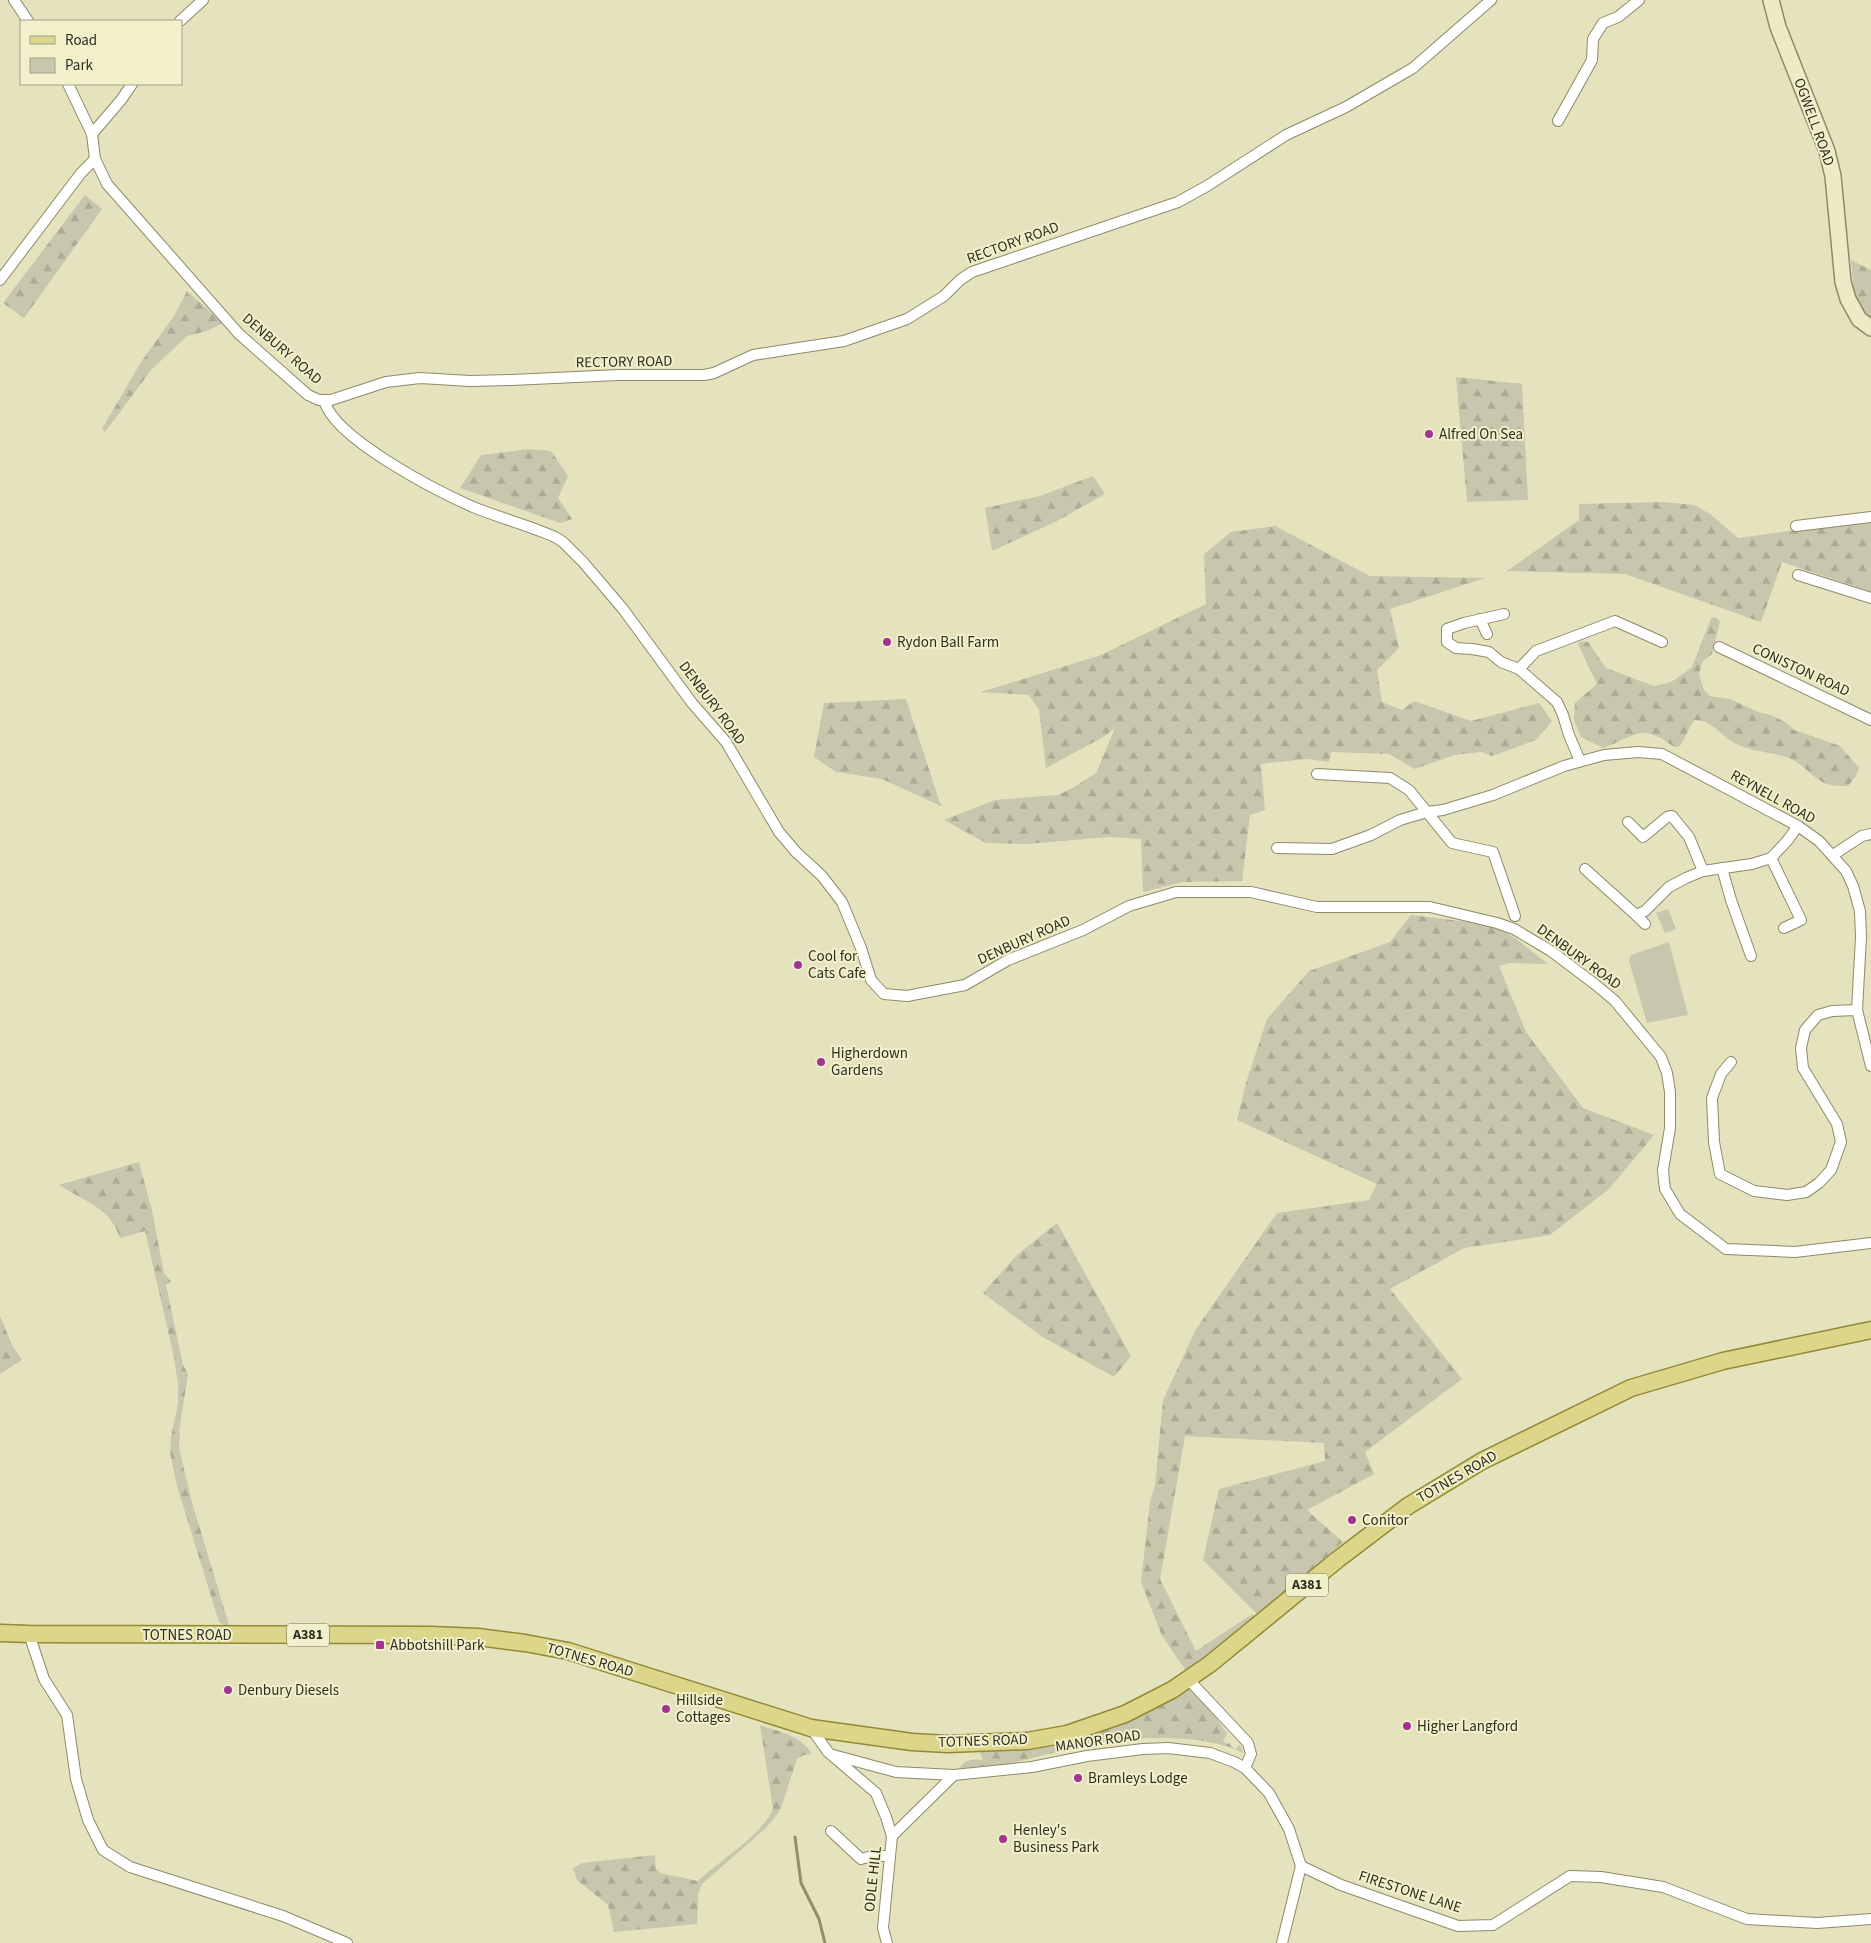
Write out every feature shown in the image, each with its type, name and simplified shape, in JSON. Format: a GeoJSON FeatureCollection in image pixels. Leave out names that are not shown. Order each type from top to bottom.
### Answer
{"type":"FeatureCollection","features":[{"type":"Feature","properties":{"kind":"main road","name":"TOTNES ROAD"},"geometry":{"type":"LineString","coordinates":[[0,1633],[431,1635],[478,1637],[568,1651],[811,1728],[912,1742],[947,1744],[1027,1741],[1067,1734],[1113,1719],[1150,1702],[1188,1679],[1210,1664],[1337,1560],[1408,1506],[1482,1460],[1631,1388],[1723,1361],[1871,1330]]}},
{"type":"Feature","properties":{"kind":"street"},"geometry":{"type":"LineString","coordinates":[[14,0],[27,20]]}},
{"type":"Feature","properties":{"kind":"street"},"geometry":{"type":"LineString","coordinates":[[181,20],[203,0]]}},
{"type":"Feature","properties":{"kind":"street","name":"RECTORY ROAD"},"geometry":{"type":"LineString","coordinates":[[324,400],[331,400],[386,382],[420,378],[470,381],[618,375],[704,375],[714,373],[753,355],[844,341],[907,318],[944,296],[960,280],[972,272],[1178,202],[1214,182],[1286,135],[1346,108],[1413,68],[1491,0]]}},
{"type":"Feature","properties":{"kind":"street"},"geometry":{"type":"LineString","coordinates":[[1558,121],[1592,60],[1593,39],[1603,24],[1618,17],[1639,0]]}},
{"type":"Feature","properties":{"kind":"street","name":"OGWELL ROAD"},"geometry":{"type":"LineString","coordinates":[[1771,0],[1778,27],[1827,151],[1833,176],[1838,213],[1843,282],[1848,299],[1859,319],[1871,328]]}},
{"type":"Feature","properties":{"kind":"street","name":"DENBURY ROAD"},"geometry":{"type":"LineString","coordinates":[[68,85],[92,134],[95,159],[107,184],[239,334],[308,395],[324,400],[332,418],[386,461],[473,507],[555,537],[563,542],[583,562],[623,608],[692,703],[726,742],[779,832],[796,852],[822,876],[842,902],[861,948],[871,980],[884,994],[907,996],[965,985],[1008,960],[1083,930],[1129,906],[1176,892],[1251,892],[1317,907],[1430,907],[1497,923],[1514,929],[1551,951],[1596,985],[1615,1001],[1661,1057],[1667,1074],[1670,1092],[1670,1128],[1664,1181],[1665,1189],[1680,1214],[1726,1249],[1795,1252],[1871,1243]]}},
{"type":"Feature","properties":{"kind":"street"},"geometry":{"type":"LineString","coordinates":[[92,134],[122,100],[131,85]]}},
{"type":"Feature","properties":{"kind":"street"},"geometry":{"type":"LineString","coordinates":[[0,280],[81,173],[95,159]]}},
{"type":"Feature","properties":{"kind":"street"},"geometry":{"type":"LineString","coordinates":[[1796,526],[1871,517]]}},
{"type":"Feature","properties":{"kind":"street"},"geometry":{"type":"LineString","coordinates":[[1798,575],[1871,598]]}},
{"type":"Feature","properties":{"kind":"street"},"geometry":{"type":"LineString","coordinates":[[1277,848],[1332,849],[1371,835],[1400,820],[1443,810],[1493,795],[1580,761],[1569,735],[1564,715],[1557,702],[1519,669],[1501,662],[1489,652],[1456,648],[1447,642],[1447,629],[1504,614]]}},
{"type":"Feature","properties":{"kind":"street"},"geometry":{"type":"LineString","coordinates":[[1480,620],[1487,634]]}},
{"type":"Feature","properties":{"kind":"street"},"geometry":{"type":"LineString","coordinates":[[1519,669],[1536,651],[1615,621],[1662,642]]}},
{"type":"Feature","properties":{"kind":"street","name":"CONISTON ROAD"},"geometry":{"type":"LineString","coordinates":[[1719,647],[1871,720]]}},
{"type":"Feature","properties":{"kind":"street","name":"REYNELL ROAD"},"geometry":{"type":"LineString","coordinates":[[1580,761],[1604,755],[1638,752],[1662,754],[1798,826],[1819,841],[1833,855],[1846,871],[1854,886],[1860,911],[1861,937],[1858,1010],[1870,1063]]}},
{"type":"Feature","properties":{"kind":"street"},"geometry":{"type":"LineString","coordinates":[[1318,774],[1390,778],[1409,790],[1452,844],[1493,852],[1515,916]]}},
{"type":"Feature","properties":{"kind":"street"},"geometry":{"type":"LineString","coordinates":[[1628,822],[1643,837],[1667,817],[1672,816],[1689,837],[1703,871]]}},
{"type":"Feature","properties":{"kind":"street"},"geometry":{"type":"LineString","coordinates":[[1636,915],[1645,911],[1669,887],[1703,871],[1752,864],[1771,858],[1798,826]]}},
{"type":"Feature","properties":{"kind":"street"},"geometry":{"type":"LineString","coordinates":[[1833,855],[1862,836],[1871,834]]}},
{"type":"Feature","properties":{"kind":"street"},"geometry":{"type":"LineString","coordinates":[[1771,858],[1801,920],[1784,928]]}},
{"type":"Feature","properties":{"kind":"street"},"geometry":{"type":"LineString","coordinates":[[1722,868],[1751,956]]}},
{"type":"Feature","properties":{"kind":"street"},"geometry":{"type":"LineString","coordinates":[[1585,869],[1645,924]]}},
{"type":"Feature","properties":{"kind":"street"},"geometry":{"type":"LineString","coordinates":[[1731,1062],[1721,1074],[1712,1098],[1714,1142],[1720,1174],[1754,1191],[1787,1195],[1806,1192],[1819,1183],[1831,1170],[1841,1142],[1836,1124],[1803,1068],[1801,1048],[1805,1030],[1818,1015],[1832,1010],[1858,1010]]}},
{"type":"Feature","properties":{"kind":"street"},"geometry":{"type":"LineString","coordinates":[[29,1634],[44,1679],[67,1714],[76,1778],[88,1820],[103,1850],[130,1867],[283,1916],[347,1943]]}},
{"type":"Feature","properties":{"kind":"street"},"geometry":{"type":"LineString","coordinates":[[1188,1679],[1248,1743],[1251,1754],[1246,1768],[1269,1793],[1289,1829],[1301,1866],[1282,1943]]}},
{"type":"Feature","properties":{"kind":"street","name":"ODLE HILL"},"geometry":{"type":"LineString","coordinates":[[811,1728],[828,1752],[876,1792],[892,1836],[882,1928],[887,1943]]}},
{"type":"Feature","properties":{"kind":"street","name":"MANOR ROAD"},"geometry":{"type":"LineString","coordinates":[[833,1755],[896,1772],[954,1775],[1032,1767],[1106,1754],[1168,1748],[1210,1752],[1246,1768]]}},
{"type":"Feature","properties":{"kind":"street"},"geometry":{"type":"LineString","coordinates":[[892,1836],[954,1775]]}},
{"type":"Feature","properties":{"kind":"street"},"geometry":{"type":"LineString","coordinates":[[831,1831],[861,1859],[872,1856],[889,1856]]}},
{"type":"Feature","properties":{"kind":"street","name":"FIRESTONE LANE"},"geometry":{"type":"LineString","coordinates":[[1301,1866],[1341,1886],[1458,1926],[1492,1925],[1570,1876],[1601,1877],[1663,1887],[1747,1919],[1817,1923],[1871,1919]]}},
{"type":"Feature","properties":{"kind":"green space"},"geometry":{"type":"Polygon","coordinates":[[[85,195],[102,209],[24,318],[3,303],[85,195]]]}},
{"type":"Feature","properties":{"kind":"green space"},"geometry":{"type":"Polygon","coordinates":[[[1851,260],[1871,270],[1871,317],[1855,305],[1851,260]]]}},
{"type":"Feature","properties":{"kind":"green space"},"geometry":{"type":"Polygon","coordinates":[[[187,291],[223,323],[207,331],[187,336],[152,369],[105,432],[102,429],[141,362],[174,316],[187,291]]]}},
{"type":"Feature","properties":{"kind":"green space"},"geometry":{"type":"Polygon","coordinates":[[[1456,377],[1522,384],[1528,500],[1467,502],[1456,377]]]}},
{"type":"Feature","properties":{"kind":"green space"},"geometry":{"type":"Polygon","coordinates":[[[530,449],[551,451],[568,476],[558,498],[572,519],[560,523],[460,488],[481,455],[530,449]]]}},
{"type":"Feature","properties":{"kind":"green space"},"geometry":{"type":"Polygon","coordinates":[[[1093,476],[1105,494],[1057,521],[992,551],[985,508],[1040,496],[1093,476]]]}},
{"type":"Feature","properties":{"kind":"green space"},"geometry":{"type":"Polygon","coordinates":[[[1663,502],[1694,505],[1710,514],[1738,538],[1871,520],[1871,592],[1782,562],[1761,622],[1625,574],[1507,571],[1579,520],[1579,504],[1663,502]]]}},
{"type":"Feature","properties":{"kind":"green space"},"geometry":{"type":"Polygon","coordinates":[[[1275,526],[1370,576],[1485,578],[1390,609],[1399,648],[1377,670],[1382,702],[1402,710],[1414,701],[1471,721],[1539,703],[1552,721],[1536,740],[1492,756],[1482,752],[1454,755],[1415,769],[1389,754],[1331,752],[1329,762],[1307,759],[1261,764],[1265,810],[1250,815],[1242,881],[1182,882],[1143,892],[1141,839],[1108,837],[1027,844],[986,843],[944,820],[995,800],[1058,795],[1076,786],[1096,773],[1115,728],[1105,736],[1046,768],[1039,710],[1029,695],[981,692],[1101,655],[1206,604],[1204,554],[1231,532],[1275,526]]]}},
{"type":"Feature","properties":{"kind":"green space"},"geometry":{"type":"Polygon","coordinates":[[[1716,617],[1720,622],[1712,654],[1703,661],[1699,674],[1704,690],[1710,696],[1730,699],[1758,712],[1771,715],[1785,722],[1794,730],[1840,746],[1859,768],[1856,776],[1848,786],[1824,783],[1791,759],[1739,745],[1728,739],[1710,724],[1700,720],[1694,720],[1680,746],[1674,747],[1663,739],[1646,733],[1632,736],[1603,748],[1581,737],[1574,720],[1575,703],[1597,684],[1578,644],[1581,641],[1588,642],[1606,668],[1654,686],[1676,679],[1692,667],[1711,618],[1716,617]]]}},
{"type":"Feature","properties":{"kind":"green space"},"geometry":{"type":"Polygon","coordinates":[[[906,699],[941,806],[882,779],[836,772],[814,757],[824,703],[906,699]]]}},
{"type":"Feature","properties":{"kind":"green space"},"geometry":{"type":"Polygon","coordinates":[[[1668,909],[1676,929],[1665,933],[1656,913],[1668,909]]]}},
{"type":"Feature","properties":{"kind":"green space"},"geometry":{"type":"Polygon","coordinates":[[[1411,915],[1493,925],[1515,938],[1548,964],[1509,963],[1499,966],[1526,1032],[1583,1108],[1654,1135],[1609,1189],[1550,1235],[1464,1248],[1390,1289],[1462,1379],[1365,1452],[1374,1474],[1307,1510],[1343,1542],[1258,1615],[1203,1560],[1219,1489],[1325,1461],[1324,1443],[1185,1436],[1160,1579],[1196,1651],[1252,1614],[1257,1618],[1189,1675],[1162,1636],[1141,1582],[1150,1502],[1155,1485],[1163,1400],[1196,1329],[1277,1213],[1369,1200],[1377,1184],[1237,1120],[1246,1083],[1267,1019],[1309,971],[1390,942],[1411,915]]]}},
{"type":"Feature","properties":{"kind":"green space"},"geometry":{"type":"Polygon","coordinates":[[[1669,942],[1688,1015],[1647,1023],[1629,961],[1631,955],[1669,942]]]}},
{"type":"Feature","properties":{"kind":"green space"},"geometry":{"type":"Polygon","coordinates":[[[139,1162],[152,1211],[164,1273],[171,1281],[166,1285],[183,1365],[188,1374],[179,1431],[179,1448],[191,1499],[229,1625],[219,1622],[177,1486],[170,1453],[171,1437],[178,1404],[178,1385],[174,1357],[145,1231],[120,1238],[115,1227],[103,1212],[59,1185],[139,1162]]]}},
{"type":"Feature","properties":{"kind":"green space"},"geometry":{"type":"Polygon","coordinates":[[[1057,1223],[1131,1356],[1114,1377],[1041,1336],[983,1293],[1018,1254],[1057,1223]]]}},
{"type":"Feature","properties":{"kind":"green space"},"geometry":{"type":"Polygon","coordinates":[[[0,1316],[12,1345],[22,1360],[0,1374],[0,1316]]]}},
{"type":"Feature","properties":{"kind":"green space"},"geometry":{"type":"Polygon","coordinates":[[[1190,1685],[1207,1704],[1227,1734],[1223,1741],[1227,1744],[1229,1743],[1235,1750],[1210,1742],[1191,1739],[1134,1739],[1099,1742],[1003,1765],[959,1769],[966,1761],[983,1760],[980,1752],[1032,1745],[1190,1685]]]}},
{"type":"Feature","properties":{"kind":"green space"},"geometry":{"type":"Polygon","coordinates":[[[760,1725],[796,1738],[812,1754],[804,1755],[797,1759],[781,1808],[773,1820],[702,1884],[698,1895],[697,1924],[614,1932],[608,1905],[577,1880],[573,1868],[582,1863],[655,1855],[656,1869],[660,1873],[698,1881],[751,1837],[768,1818],[773,1809],[760,1725]]]}},
{"type":"Feature","properties":{"kind":"green space"},"geometry":{"type":"Polygon","coordinates":[[[1239,1745],[1243,1753],[1235,1750],[1239,1745]]]}},
{"type":"Feature","properties":{"kind":"waterway"},"geometry":{"type":"LineString","coordinates":[[795,1837],[801,1883],[819,1919],[825,1943]]}},
{"type":"Feature","properties":{"kind":"place","name":"Alfred On Sea"},"geometry":{"type":"Point","coordinates":[1429,434]}},
{"type":"Feature","properties":{"kind":"place","name":"Rydon Ball Farm"},"geometry":{"type":"Point","coordinates":[887,642]}},
{"type":"Feature","properties":{"kind":"place","name":"Cool for Cats Cafe"},"geometry":{"type":"Point","coordinates":[798,965]}},
{"type":"Feature","properties":{"kind":"place","name":"Higherdown Gardens"},"geometry":{"type":"Point","coordinates":[821,1062]}},
{"type":"Feature","properties":{"kind":"place","name":"Conitor"},"geometry":{"type":"Point","coordinates":[1352,1520]}},
{"type":"Feature","properties":{"kind":"place","name":"Abbotshill Park"},"geometry":{"type":"Point","coordinates":[380,1645]}},
{"type":"Feature","properties":{"kind":"place","name":"Denbury Diesels"},"geometry":{"type":"Point","coordinates":[228,1690]}},
{"type":"Feature","properties":{"kind":"place","name":"Hillside Cottages"},"geometry":{"type":"Point","coordinates":[666,1709]}},
{"type":"Feature","properties":{"kind":"place","name":"Higher Langford"},"geometry":{"type":"Point","coordinates":[1407,1726]}},
{"type":"Feature","properties":{"kind":"place","name":"Bramleys Lodge"},"geometry":{"type":"Point","coordinates":[1078,1778]}},
{"type":"Feature","properties":{"kind":"place","name":"Henley's Business Park"},"geometry":{"type":"Point","coordinates":[1003,1839]}}]}
